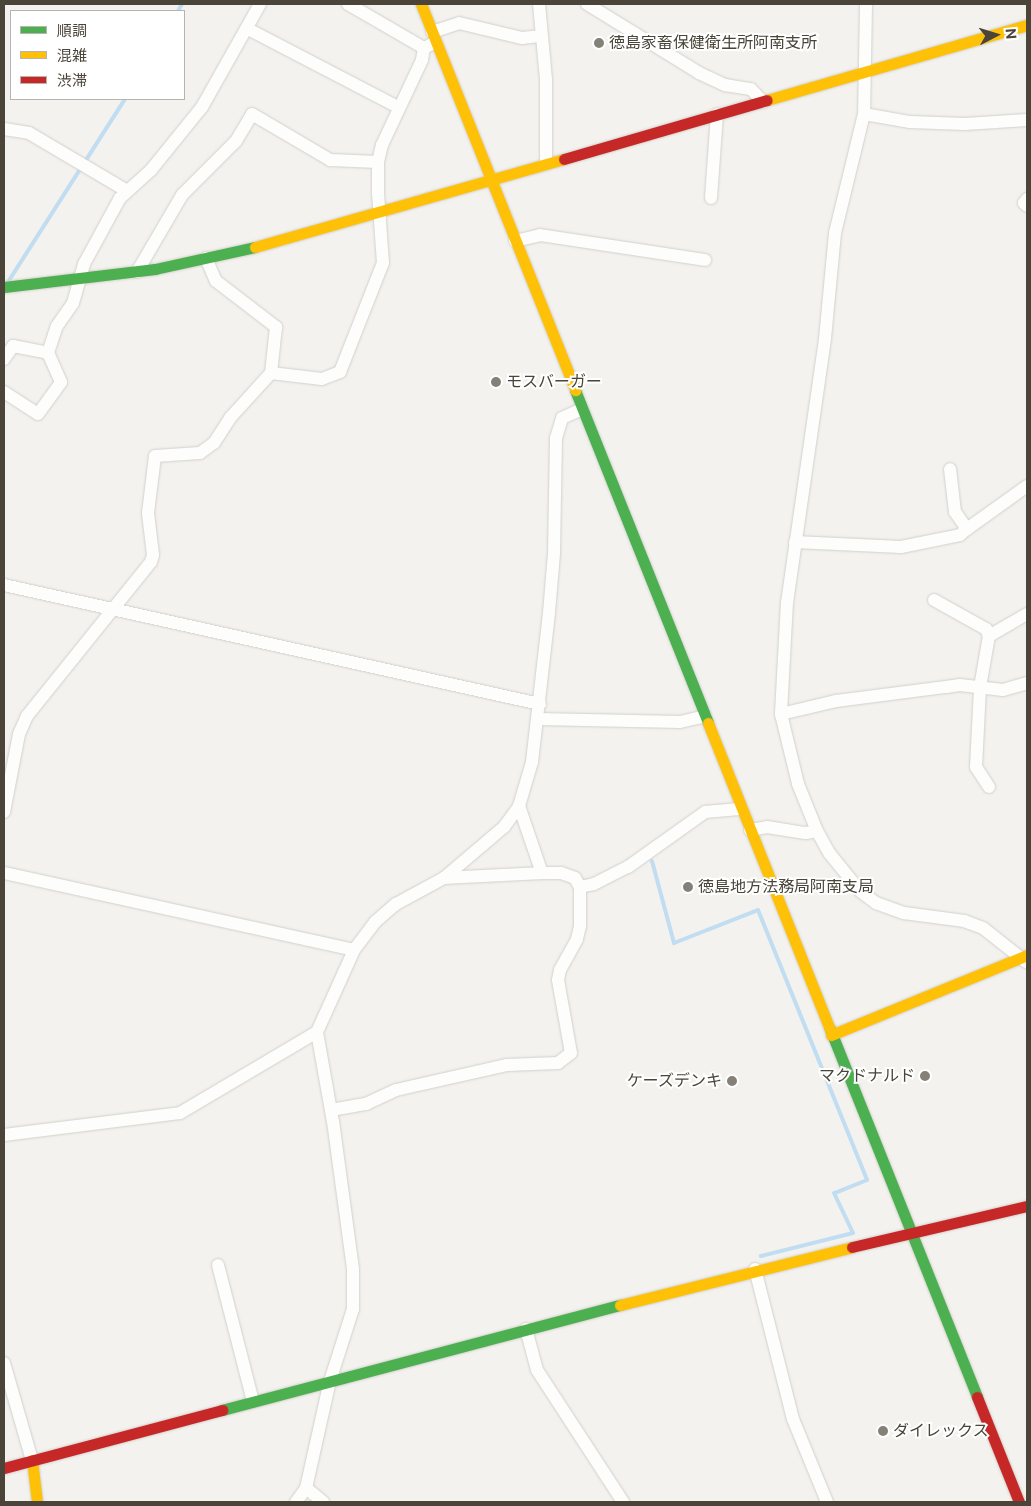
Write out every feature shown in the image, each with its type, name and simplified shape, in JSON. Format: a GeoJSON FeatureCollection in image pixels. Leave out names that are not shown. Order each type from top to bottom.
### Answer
{"type":"FeatureCollection","features":[{"type":"Feature","properties":{"kind":"street"},"geometry":{"type":"LineString","coordinates":[[4,392],[38,414],[61,382],[48,353],[80,280],[84,264],[126,191],[151,170],[174,144],[202,107],[248,29],[260,4]]}},
{"type":"Feature","properties":{"kind":"street"},"geometry":{"type":"LineString","coordinates":[[348,4],[424,48]]}},
{"type":"Feature","properties":{"kind":"street"},"geometry":{"type":"LineString","coordinates":[[422,4],[1019,1502]]}},
{"type":"Feature","properties":{"kind":"street"},"geometry":{"type":"LineString","coordinates":[[539,4],[540,36],[546,80],[546,164]]}},
{"type":"Feature","properties":{"kind":"street"},"geometry":{"type":"LineString","coordinates":[[587,4],[699,73],[725,84],[751,89],[762,102]]}},
{"type":"Feature","properties":{"kind":"street"},"geometry":{"type":"LineString","coordinates":[[866,4],[864,114],[836,223],[826,300],[825,338],[787,602],[781,714],[798,784],[817,831],[830,854],[860,891],[876,903],[904,913],[964,920],[983,928],[1025,959]]}},
{"type":"Feature","properties":{"kind":"street"},"geometry":{"type":"LineString","coordinates":[[271,373],[322,380],[340,372],[383,263],[378,162],[398,107],[422,60],[424,48],[435,37],[459,23],[522,38],[540,36]]}},
{"type":"Feature","properties":{"kind":"street"},"geometry":{"type":"LineString","coordinates":[[4,287],[80,280],[137,272],[206,258],[491,181],[1027,25]]}},
{"type":"Feature","properties":{"kind":"street"},"geometry":{"type":"LineString","coordinates":[[248,29],[398,107]]}},
{"type":"Feature","properties":{"kind":"street"},"geometry":{"type":"LineString","coordinates":[[137,272],[182,194],[236,141],[252,114],[330,160],[378,162]]}},
{"type":"Feature","properties":{"kind":"street"},"geometry":{"type":"LineString","coordinates":[[711,198],[717,114]]}},
{"type":"Feature","properties":{"kind":"street"},"geometry":{"type":"LineString","coordinates":[[864,114],[910,122],[965,124],[1027,120]]}},
{"type":"Feature","properties":{"kind":"street"},"geometry":{"type":"LineString","coordinates":[[4,129],[29,133],[126,191]]}},
{"type":"Feature","properties":{"kind":"street"},"geometry":{"type":"LineString","coordinates":[[1027,199],[1024,203],[1027,206]]}},
{"type":"Feature","properties":{"kind":"street"},"geometry":{"type":"LineString","coordinates":[[515,240],[540,235],[705,260]]}},
{"type":"Feature","properties":{"kind":"street"},"geometry":{"type":"LineString","coordinates":[[4,812],[19,734],[28,716],[115,608],[154,555],[148,513],[155,456],[200,454],[214,443],[230,418],[271,373],[276,327],[216,281],[206,258]]}},
{"type":"Feature","properties":{"kind":"street"},"geometry":{"type":"LineString","coordinates":[[4,359],[13,346],[48,353]]}},
{"type":"Feature","properties":{"kind":"street"},"geometry":{"type":"LineString","coordinates":[[296,1502],[306,1488],[330,1381],[353,1309],[353,1269],[331,1110],[317,1032],[354,950],[375,922],[396,904],[444,878],[504,827],[519,806],[532,762],[540,704],[554,553],[556,438],[562,418],[582,408]]}},
{"type":"Feature","properties":{"kind":"street"},"geometry":{"type":"LineString","coordinates":[[950,469],[955,512],[967,530]]}},
{"type":"Feature","properties":{"kind":"street"},"geometry":{"type":"LineString","coordinates":[[795,542],[901,547],[953,538],[967,530],[1027,486]]}},
{"type":"Feature","properties":{"kind":"street"},"geometry":{"type":"LineString","coordinates":[[4,585],[115,608],[540,704]]}},
{"type":"Feature","properties":{"kind":"street"},"geometry":{"type":"LineString","coordinates":[[934,600],[986,629],[989,636],[980,687],[976,767],[989,787]]}},
{"type":"Feature","properties":{"kind":"street"},"geometry":{"type":"LineString","coordinates":[[989,636],[1027,614]]}},
{"type":"Feature","properties":{"kind":"street"},"geometry":{"type":"LineString","coordinates":[[781,714],[836,701],[960,685],[1013,689],[1027,683]]}},
{"type":"Feature","properties":{"kind":"street"},"geometry":{"type":"LineString","coordinates":[[538,719],[680,722],[705,716]]}},
{"type":"Feature","properties":{"kind":"street"},"geometry":{"type":"LineString","coordinates":[[519,806],[542,873]]}},
{"type":"Feature","properties":{"kind":"street"},"geometry":{"type":"LineString","coordinates":[[580,887],[594,884],[628,867],[705,812],[742,809]]}},
{"type":"Feature","properties":{"kind":"street"},"geometry":{"type":"LineString","coordinates":[[750,830],[767,827],[806,833],[817,831]]}},
{"type":"Feature","properties":{"kind":"street"},"geometry":{"type":"LineString","coordinates":[[4,873],[354,950]]}},
{"type":"Feature","properties":{"kind":"street"},"geometry":{"type":"LineString","coordinates":[[331,1110],[366,1104],[396,1090],[507,1065],[545,1065],[568,1059],[572,1043],[558,980],[560,970],[577,940],[580,887],[575,878],[542,873],[444,878]]}},
{"type":"Feature","properties":{"kind":"street"},"geometry":{"type":"LineString","coordinates":[[831,1034],[1025,959]]}},
{"type":"Feature","properties":{"kind":"street"},"geometry":{"type":"LineString","coordinates":[[4,1136],[180,1113],[317,1032]]}},
{"type":"Feature","properties":{"kind":"street"},"geometry":{"type":"LineString","coordinates":[[4,1468],[755,1268],[1027,1206]]}},
{"type":"Feature","properties":{"kind":"street"},"geometry":{"type":"LineString","coordinates":[[218,1265],[254,1402]]}},
{"type":"Feature","properties":{"kind":"street"},"geometry":{"type":"LineString","coordinates":[[755,1268],[793,1419],[827,1502]]}},
{"type":"Feature","properties":{"kind":"street"},"geometry":{"type":"LineString","coordinates":[[526,1329],[537,1370],[623,1502]]}},
{"type":"Feature","properties":{"kind":"street"},"geometry":{"type":"LineString","coordinates":[[4,1362],[32,1460],[37,1502]]}},
{"type":"Feature","properties":{"kind":"street"},"geometry":{"type":"LineString","coordinates":[[306,1488],[323,1502]]}},
{"type":"Feature","properties":{"kind":"waterway"},"geometry":{"type":"LineString","coordinates":[[179,10],[182,4]]}},
{"type":"Feature","properties":{"kind":"waterway"},"geometry":{"type":"LineString","coordinates":[[8,282],[124,100]]}},
{"type":"Feature","properties":{"kind":"waterway"},"geometry":{"type":"LineString","coordinates":[[652,861],[674,943],[758,910],[867,1180],[834,1193],[853,1233],[761,1256]]}},
{"type":"Feature","properties":{"kind":"traffic: fast"},"geometry":{"type":"LineString","coordinates":[[4,287],[155,269],[255,247]]}},
{"type":"Feature","properties":{"kind":"traffic: fast"},"geometry":{"type":"LineString","coordinates":[[575,390],[708,723]]}},
{"type":"Feature","properties":{"kind":"traffic: fast"},"geometry":{"type":"LineString","coordinates":[[830,1029],[977,1397]]}},
{"type":"Feature","properties":{"kind":"traffic: fast"},"geometry":{"type":"LineString","coordinates":[[222,1410],[620,1305]]}},
{"type":"Feature","properties":{"kind":"traffic: slow"},"geometry":{"type":"LineString","coordinates":[[421,4],[575,390]]}},
{"type":"Feature","properties":{"kind":"traffic: slow"},"geometry":{"type":"LineString","coordinates":[[767,100],[1027,25]]}},
{"type":"Feature","properties":{"kind":"traffic: slow"},"geometry":{"type":"LineString","coordinates":[[255,247],[564,159]]}},
{"type":"Feature","properties":{"kind":"traffic: slow"},"geometry":{"type":"LineString","coordinates":[[708,723],[830,1029]]}},
{"type":"Feature","properties":{"kind":"traffic: slow"},"geometry":{"type":"LineString","coordinates":[[831,1035],[1027,955]]}},
{"type":"Feature","properties":{"kind":"traffic: slow"},"geometry":{"type":"LineString","coordinates":[[620,1305],[852,1247]]}},
{"type":"Feature","properties":{"kind":"traffic: slow"},"geometry":{"type":"LineString","coordinates":[[32,1460],[37,1502]]}},
{"type":"Feature","properties":{"kind":"traffic: jam"},"geometry":{"type":"LineString","coordinates":[[564,159],[767,100]]}},
{"type":"Feature","properties":{"kind":"traffic: jam"},"geometry":{"type":"LineString","coordinates":[[852,1247],[1027,1206]]}},
{"type":"Feature","properties":{"kind":"traffic: jam"},"geometry":{"type":"LineString","coordinates":[[977,1397],[1019,1502]]}},
{"type":"Feature","properties":{"kind":"traffic: jam"},"geometry":{"type":"LineString","coordinates":[[4,1468],[222,1410]]}},
{"type":"Feature","properties":{"kind":"place","name":"徳島家畜保健衛生所阿南支所"},"geometry":{"type":"Point","coordinates":[599,43]}},
{"type":"Feature","properties":{"kind":"place","name":"モスバーガー"},"geometry":{"type":"Point","coordinates":[496,382]}},
{"type":"Feature","properties":{"kind":"place","name":"徳島地方法務局阿南支局"},"geometry":{"type":"Point","coordinates":[688,887]}},
{"type":"Feature","properties":{"kind":"place","name":"マクドナルド"},"geometry":{"type":"Point","coordinates":[925,1076]}},
{"type":"Feature","properties":{"kind":"place","name":"ケーズデンキ"},"geometry":{"type":"Point","coordinates":[732,1081]}},
{"type":"Feature","properties":{"kind":"place","name":"ダイレックス"},"geometry":{"type":"Point","coordinates":[883,1431]}}]}
